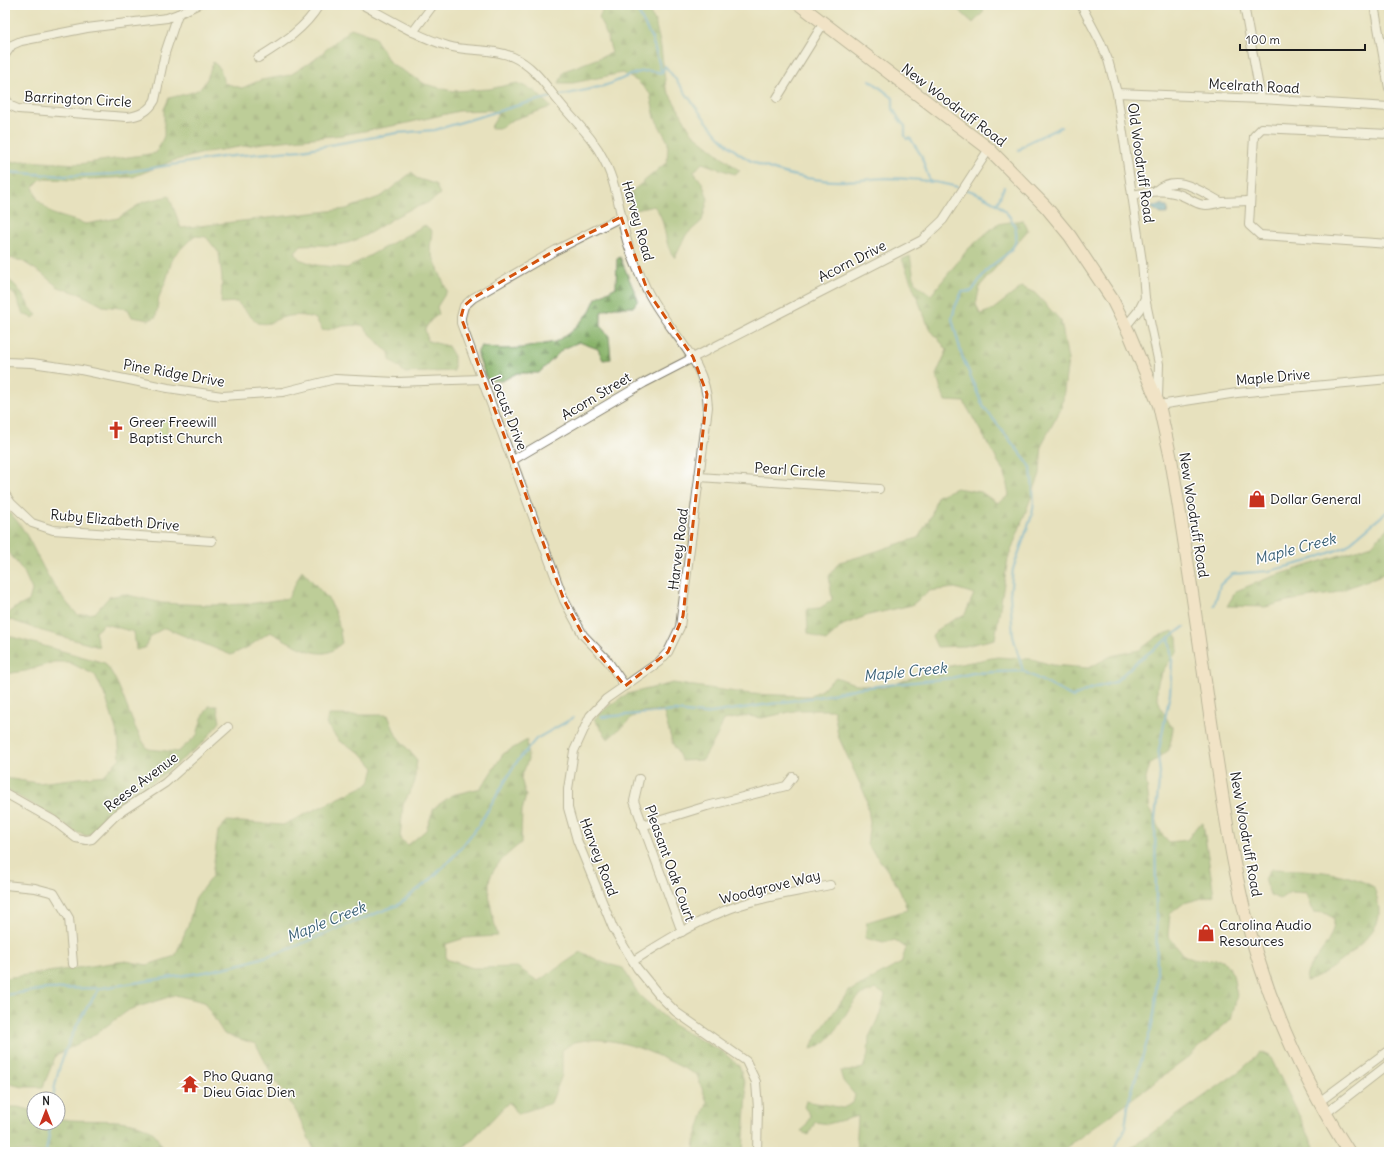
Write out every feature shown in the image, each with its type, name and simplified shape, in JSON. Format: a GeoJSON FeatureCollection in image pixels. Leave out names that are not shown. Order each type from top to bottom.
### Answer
{"type":"FeatureCollection","features":[{"type":"Feature","properties":{"kind":"main road","name":"New Woodruff Road"},"geometry":{"type":"LineString","coordinates":[[800,5],[823,24],[989,148],[1046,207],[1070,236],[1092,267],[1126,326],[1159,403],[1179,508],[1227,825],[1245,913],[1269,988],[1284,1026],[1319,1102],[1349,1152]]}},
{"type":"Feature","properties":{"kind":"street"},"geometry":{"type":"LineString","coordinates":[[5,55],[12,45],[21,41],[88,28],[167,18],[197,5]]}},
{"type":"Feature","properties":{"kind":"street"},"geometry":{"type":"LineString","coordinates":[[258,58],[289,39],[313,16],[319,5]]}},
{"type":"Feature","properties":{"kind":"street","name":"Harvey Road"},"geometry":{"type":"LineString","coordinates":[[363,5],[428,39],[454,47],[496,52],[513,57],[532,69],[548,86],[587,133],[604,160],[616,189],[621,217],[637,268],[661,315],[693,357],[705,382],[708,407],[680,627],[672,646],[659,662],[598,707],[590,716],[579,737],[570,769],[568,808],[577,840],[613,928],[633,961],[655,991],[676,1012],[746,1061],[756,1082],[758,1108],[757,1152]]}},
{"type":"Feature","properties":{"kind":"street"},"geometry":{"type":"LineString","coordinates":[[413,32],[433,5]]}},
{"type":"Feature","properties":{"kind":"street","name":"Old Woodruff Road"},"geometry":{"type":"LineString","coordinates":[[1081,5],[1108,60],[1117,93],[1133,194],[1145,298],[1160,364],[1159,403]]}},
{"type":"Feature","properties":{"kind":"street"},"geometry":{"type":"LineString","coordinates":[[1244,5],[1261,99]]}},
{"type":"Feature","properties":{"kind":"street"},"geometry":{"type":"LineString","coordinates":[[1374,5],[1389,88]]}},
{"type":"Feature","properties":{"kind":"street","name":"Barrington Circle"},"geometry":{"type":"LineString","coordinates":[[5,98],[11,106],[18,109],[127,116],[141,114],[152,106],[155,100],[166,53],[178,14]]}},
{"type":"Feature","properties":{"kind":"street"},"geometry":{"type":"LineString","coordinates":[[777,98],[823,24]]}},
{"type":"Feature","properties":{"kind":"street","name":"Mcelrath Road"},"geometry":{"type":"LineString","coordinates":[[1117,93],[1261,99],[1389,107]]}},
{"type":"Feature","properties":{"kind":"street"},"geometry":{"type":"LineString","coordinates":[[1389,134],[1262,128],[1254,136],[1249,225],[1260,235],[1389,244]]}},
{"type":"Feature","properties":{"kind":"street","name":"Acorn Drive"},"geometry":{"type":"LineString","coordinates":[[693,357],[922,240],[943,220],[989,148]]}},
{"type":"Feature","properties":{"kind":"street"},"geometry":{"type":"LineString","coordinates":[[1155,191],[1163,184],[1176,183],[1189,185],[1221,202]]}},
{"type":"Feature","properties":{"kind":"street"},"geometry":{"type":"LineString","coordinates":[[1133,194],[1155,191],[1174,193],[1196,204],[1213,205],[1221,202],[1250,202]]}},
{"type":"Feature","properties":{"kind":"street","name":"Locust Drive"},"geometry":{"type":"LineString","coordinates":[[621,217],[556,250],[468,302],[462,311],[461,323],[570,612],[583,635],[607,660],[625,686]]}},
{"type":"Feature","properties":{"kind":"street"},"geometry":{"type":"LineString","coordinates":[[1126,326],[1139,310],[1145,298]]}},
{"type":"Feature","properties":{"kind":"street","name":"Acorn Street"},"geometry":{"type":"LineString","coordinates":[[513,460],[644,383],[693,357]]}},
{"type":"Feature","properties":{"kind":"street","name":"Pine Ridge Drive"},"geometry":{"type":"LineString","coordinates":[[5,362],[32,363],[74,369],[168,388],[222,396],[283,392],[335,379],[396,382],[481,379]]}},
{"type":"Feature","properties":{"kind":"street","name":"Maple Drive"},"geometry":{"type":"LineString","coordinates":[[1159,403],[1237,393],[1389,379]]}},
{"type":"Feature","properties":{"kind":"street","name":"Pearl Circle"},"geometry":{"type":"LineString","coordinates":[[699,477],[879,489]]}},
{"type":"Feature","properties":{"kind":"street","name":"Ruby Elizabeth Drive"},"geometry":{"type":"LineString","coordinates":[[5,494],[11,503],[32,522],[53,530],[212,541]]}},
{"type":"Feature","properties":{"kind":"street","name":"Reese Avenue"},"geometry":{"type":"LineString","coordinates":[[5,793],[53,820],[76,838],[86,840],[92,839],[116,816],[165,783],[228,727]]}},
{"type":"Feature","properties":{"kind":"street"},"geometry":{"type":"LineString","coordinates":[[642,826],[707,806],[786,786],[794,777]]}},
{"type":"Feature","properties":{"kind":"street","name":"Pleasant Oak Court"},"geometry":{"type":"LineString","coordinates":[[639,779],[634,801],[682,932]]}},
{"type":"Feature","properties":{"kind":"street"},"geometry":{"type":"LineString","coordinates":[[5,885],[35,888],[54,894],[69,918],[73,964]]}},
{"type":"Feature","properties":{"kind":"street","name":"Woodgrove Way"},"geometry":{"type":"LineString","coordinates":[[633,961],[682,932],[724,911],[766,899],[830,885]]}},
{"type":"Feature","properties":{"kind":"street"},"geometry":{"type":"LineString","coordinates":[[1319,1102],[1389,1050]]}},
{"type":"Feature","properties":{"kind":"street"},"geometry":{"type":"LineString","coordinates":[[1326,1113],[1389,1064]]}},
{"type":"Feature","properties":{"kind":"highlighted area"},"geometry":{"type":"Polygon","coordinates":[[[621,217],[648,292],[693,357],[707,394],[683,616],[668,652],[625,686],[583,635],[564,600],[461,317],[464,306],[473,298],[556,250],[621,217]]]}},
{"type":"Feature","properties":{"kind":"green space"},"geometry":{"type":"Polygon","coordinates":[[[604,5],[644,5],[655,21],[661,47],[666,88],[692,133],[740,171],[734,174],[702,163],[694,172],[703,184],[708,199],[702,221],[686,235],[675,258],[668,246],[661,218],[654,206],[636,210],[624,198],[667,162],[668,142],[655,118],[650,94],[637,81],[622,73],[573,83],[559,83],[564,71],[612,53],[607,36],[599,18],[604,5]]]}},
{"type":"Feature","properties":{"kind":"green space"},"geometry":{"type":"Polygon","coordinates":[[[953,5],[984,5],[983,13],[973,23],[953,5]]]}},
{"type":"Feature","properties":{"kind":"green space"},"geometry":{"type":"Polygon","coordinates":[[[1384,5],[1389,5],[1389,25],[1387,25],[1384,5]]]}},
{"type":"Feature","properties":{"kind":"green space"},"geometry":{"type":"Polygon","coordinates":[[[351,28],[374,36],[390,63],[425,84],[452,91],[489,89],[517,83],[535,91],[551,107],[512,120],[501,128],[490,128],[499,114],[491,110],[459,111],[403,124],[342,135],[264,143],[208,152],[172,161],[133,177],[74,180],[41,179],[33,187],[38,200],[53,214],[86,224],[118,218],[143,202],[169,196],[181,228],[346,209],[382,196],[412,172],[416,178],[435,184],[440,194],[427,203],[396,216],[355,241],[336,245],[301,245],[295,252],[299,259],[316,265],[347,268],[425,225],[432,231],[430,249],[447,291],[437,307],[439,314],[431,320],[425,329],[428,341],[448,346],[454,356],[454,371],[405,373],[390,360],[389,352],[382,347],[362,325],[343,326],[323,331],[316,319],[299,316],[285,317],[262,324],[257,323],[237,302],[221,303],[222,279],[219,253],[206,237],[194,236],[173,257],[166,281],[159,297],[156,317],[149,320],[132,317],[128,309],[103,306],[80,294],[58,287],[41,273],[22,261],[10,258],[5,261],[5,163],[23,161],[79,164],[156,153],[164,136],[164,109],[169,98],[188,94],[199,89],[206,80],[213,62],[220,68],[224,83],[242,88],[261,80],[290,75],[314,60],[351,28]]]}},
{"type":"Feature","properties":{"kind":"green space"},"geometry":{"type":"Polygon","coordinates":[[[1023,220],[1028,230],[980,286],[976,304],[980,314],[992,310],[1022,287],[1035,293],[1061,321],[1068,360],[1062,407],[1042,444],[1040,474],[1008,559],[995,639],[965,646],[937,647],[932,636],[942,626],[965,614],[974,594],[955,588],[929,591],[912,605],[869,615],[843,625],[826,641],[808,633],[807,609],[820,608],[832,600],[829,576],[839,562],[918,538],[931,516],[937,496],[956,488],[981,492],[997,503],[1009,496],[1005,474],[964,402],[945,401],[936,375],[947,350],[929,328],[902,259],[910,256],[915,283],[931,295],[968,249],[997,224],[1023,220]]]}},
{"type":"Feature","properties":{"kind":"green space"},"geometry":{"type":"Polygon","coordinates":[[[620,257],[638,300],[633,307],[614,307],[601,312],[601,327],[609,336],[611,359],[603,360],[598,349],[579,342],[563,349],[539,373],[517,373],[502,381],[487,380],[477,353],[481,346],[501,349],[523,348],[555,342],[570,333],[589,313],[596,298],[616,287],[617,259],[620,257]]]}},
{"type":"Feature","properties":{"kind":"green space"},"geometry":{"type":"Polygon","coordinates":[[[5,274],[16,286],[37,315],[33,318],[23,314],[15,295],[5,288],[5,274]]]}},
{"type":"Feature","properties":{"kind":"green space"},"geometry":{"type":"Polygon","coordinates":[[[161,419],[168,420],[166,436],[159,435],[161,419]]]}},
{"type":"Feature","properties":{"kind":"green space"},"geometry":{"type":"Polygon","coordinates":[[[10,513],[27,535],[51,581],[78,615],[95,613],[109,597],[124,594],[162,603],[208,605],[249,604],[288,598],[302,570],[330,601],[338,620],[342,643],[334,650],[329,652],[315,652],[299,647],[270,632],[248,647],[231,655],[165,628],[152,636],[145,648],[136,650],[134,632],[104,624],[95,632],[99,647],[42,631],[5,618],[13,609],[29,601],[32,590],[24,572],[9,553],[5,534],[5,514],[10,513]]]}},
{"type":"Feature","properties":{"kind":"green space"},"geometry":{"type":"Polygon","coordinates":[[[1389,526],[1389,572],[1332,594],[1287,601],[1266,607],[1227,606],[1236,591],[1268,578],[1372,545],[1389,526]]]}},
{"type":"Feature","properties":{"kind":"green space"},"geometry":{"type":"Polygon","coordinates":[[[1173,631],[1177,636],[1178,651],[1163,671],[1157,688],[1161,706],[1173,729],[1169,750],[1150,764],[1146,779],[1150,811],[1162,834],[1169,842],[1187,840],[1197,826],[1203,823],[1214,895],[1184,903],[1170,914],[1168,935],[1182,954],[1192,959],[1223,960],[1233,974],[1237,996],[1231,1019],[1185,1060],[1060,1152],[856,1152],[858,1116],[828,1124],[815,1122],[809,1135],[801,1132],[807,1124],[810,1115],[804,1107],[806,1101],[843,1108],[853,1103],[855,1095],[843,1081],[840,1071],[863,1068],[868,1054],[869,1037],[880,1014],[885,995],[876,989],[861,996],[853,1004],[827,1041],[820,1046],[811,1049],[814,1040],[848,992],[901,963],[906,948],[895,940],[883,943],[865,938],[867,922],[907,910],[896,883],[867,845],[870,822],[866,797],[838,736],[834,710],[799,710],[762,718],[748,716],[724,720],[717,736],[703,760],[682,761],[672,742],[663,710],[639,712],[608,739],[594,719],[610,705],[627,694],[673,683],[751,694],[810,696],[821,690],[836,677],[852,683],[883,688],[939,668],[997,657],[1032,659],[1052,665],[1089,668],[1111,656],[1139,650],[1158,636],[1173,631]]]}},
{"type":"Feature","properties":{"kind":"green space"},"geometry":{"type":"Polygon","coordinates":[[[5,635],[105,663],[117,683],[141,739],[148,749],[178,752],[197,735],[202,718],[209,706],[217,706],[220,722],[203,743],[111,815],[100,828],[87,836],[75,832],[54,816],[5,789],[5,778],[38,783],[104,775],[120,758],[118,736],[106,698],[95,675],[68,662],[54,662],[26,671],[5,674],[5,635]]]}},
{"type":"Feature","properties":{"kind":"green space"},"geometry":{"type":"Polygon","coordinates":[[[329,715],[388,715],[396,735],[417,760],[414,784],[403,805],[400,839],[408,845],[426,830],[434,808],[452,795],[481,788],[503,754],[527,740],[528,760],[521,778],[526,796],[522,811],[521,843],[495,868],[489,883],[491,907],[498,936],[465,938],[446,944],[446,959],[473,968],[517,967],[538,981],[581,952],[604,963],[623,968],[639,995],[676,1027],[723,1052],[740,1067],[747,1094],[743,1152],[694,1152],[695,1140],[707,1102],[697,1075],[639,1048],[607,1040],[591,1040],[572,1043],[562,1050],[562,1075],[551,1103],[517,1114],[509,1102],[464,1148],[434,1152],[349,1152],[336,1149],[336,1152],[315,1152],[297,1113],[273,1077],[256,1044],[224,1034],[204,1002],[175,995],[129,1010],[91,1037],[56,1055],[43,1087],[23,1087],[5,1083],[5,978],[126,961],[147,965],[175,956],[188,925],[196,897],[212,876],[218,831],[227,821],[283,825],[370,783],[374,768],[361,753],[339,741],[326,724],[329,715]]]}},
{"type":"Feature","properties":{"kind":"green space"},"geometry":{"type":"Polygon","coordinates":[[[1271,869],[1324,872],[1362,881],[1374,887],[1379,912],[1378,921],[1358,947],[1324,973],[1306,981],[1307,973],[1330,937],[1334,918],[1324,913],[1313,912],[1307,893],[1290,892],[1280,899],[1270,895],[1265,879],[1271,869]]]}},
{"type":"Feature","properties":{"kind":"green space"},"geometry":{"type":"Polygon","coordinates":[[[1261,1052],[1270,1056],[1317,1152],[1125,1152],[1241,1070],[1261,1052]]]}},
{"type":"Feature","properties":{"kind":"green space"},"geometry":{"type":"Polygon","coordinates":[[[5,1107],[18,1107],[26,1109],[26,1131],[66,1131],[66,1119],[119,1121],[135,1124],[148,1129],[158,1138],[162,1152],[153,1152],[142,1148],[137,1152],[5,1152],[5,1107]]]}},
{"type":"Feature","properties":{"kind":"water"},"geometry":{"type":"Polygon","coordinates":[[[1163,204],[1168,208],[1167,214],[1161,214],[1150,207],[1163,204]]]}},
{"type":"Feature","properties":{"kind":"waterway"},"geometry":{"type":"LineString","coordinates":[[627,5],[638,12],[652,39],[662,73]]}},
{"type":"Feature","properties":{"kind":"waterway"},"geometry":{"type":"LineString","coordinates":[[662,73],[665,66],[718,135],[744,157],[760,165],[791,175],[830,181],[899,178],[947,184],[979,194],[992,201],[1009,215],[1016,230],[1015,244],[1005,256],[988,269],[972,291],[962,292],[955,307],[952,319],[962,356],[983,406],[1031,467],[1034,502],[1032,515],[1013,569],[1010,594],[1013,636],[1023,671]]}},
{"type":"Feature","properties":{"kind":"waterway"},"geometry":{"type":"LineString","coordinates":[[557,96],[603,86],[638,72],[653,71],[662,73]]}},
{"type":"Feature","properties":{"kind":"waterway"},"geometry":{"type":"LineString","coordinates":[[870,80],[893,98],[893,109],[905,126],[905,136],[907,139],[910,138],[921,155],[930,182]]}},
{"type":"Feature","properties":{"kind":"waterway"},"geometry":{"type":"LineString","coordinates":[[5,172],[65,176],[114,174],[222,157],[302,150],[397,133],[435,130],[526,103],[552,97]]}},
{"type":"Feature","properties":{"kind":"waterway"},"geometry":{"type":"LineString","coordinates":[[1019,150],[1029,142],[1061,127]]}},
{"type":"Feature","properties":{"kind":"waterway"},"geometry":{"type":"LineString","coordinates":[[997,204],[1004,187]]}},
{"type":"Feature","properties":{"kind":"waterway","name":"Maple Creek"},"geometry":{"type":"LineString","coordinates":[[1214,606],[1220,585],[1232,574],[1269,571],[1305,562],[1345,547],[1389,510]]}},
{"type":"Feature","properties":{"kind":"waterway","name":"Maple Creek"},"geometry":{"type":"LineString","coordinates":[[602,717],[675,711],[704,714],[823,696],[858,688],[951,678],[973,673],[1023,671],[1073,697],[1090,689],[1115,682],[1135,663],[1184,627]]}},
{"type":"Feature","properties":{"kind":"waterway"},"geometry":{"type":"LineString","coordinates":[[1113,1152],[1125,1128],[1129,1100],[1151,1029],[1155,1009],[1157,974],[1155,819],[1160,773],[1158,755],[1170,693],[1172,661],[1169,637]]}},
{"type":"Feature","properties":{"kind":"waterway","name":"Maple Creek"},"geometry":{"type":"LineString","coordinates":[[5,995],[47,989],[101,988],[205,972],[245,963],[287,950],[398,905],[430,880],[456,854],[479,825],[516,763],[536,739],[573,718]]}},
{"type":"Feature","properties":{"kind":"waterway"},"geometry":{"type":"LineString","coordinates":[[54,1091],[59,1070],[69,1041],[100,988]]}},
{"type":"Feature","properties":{"kind":"waterway"},"geometry":{"type":"LineString","coordinates":[[46,1152],[50,1131]]}},
{"type":"Feature","properties":{"kind":"place","name":"Greer Freewill Baptist Church"},"geometry":{"type":"Point","coordinates":[116,430]}},
{"type":"Feature","properties":{"kind":"place","name":"Dollar General"},"geometry":{"type":"Point","coordinates":[1257,499]}},
{"type":"Feature","properties":{"kind":"place","name":"Carolina Audio Resources"},"geometry":{"type":"Point","coordinates":[1206,933]}},
{"type":"Feature","properties":{"kind":"place","name":"Pho Quang Dieu Giac Dien"},"geometry":{"type":"Point","coordinates":[190,1084]}}]}
